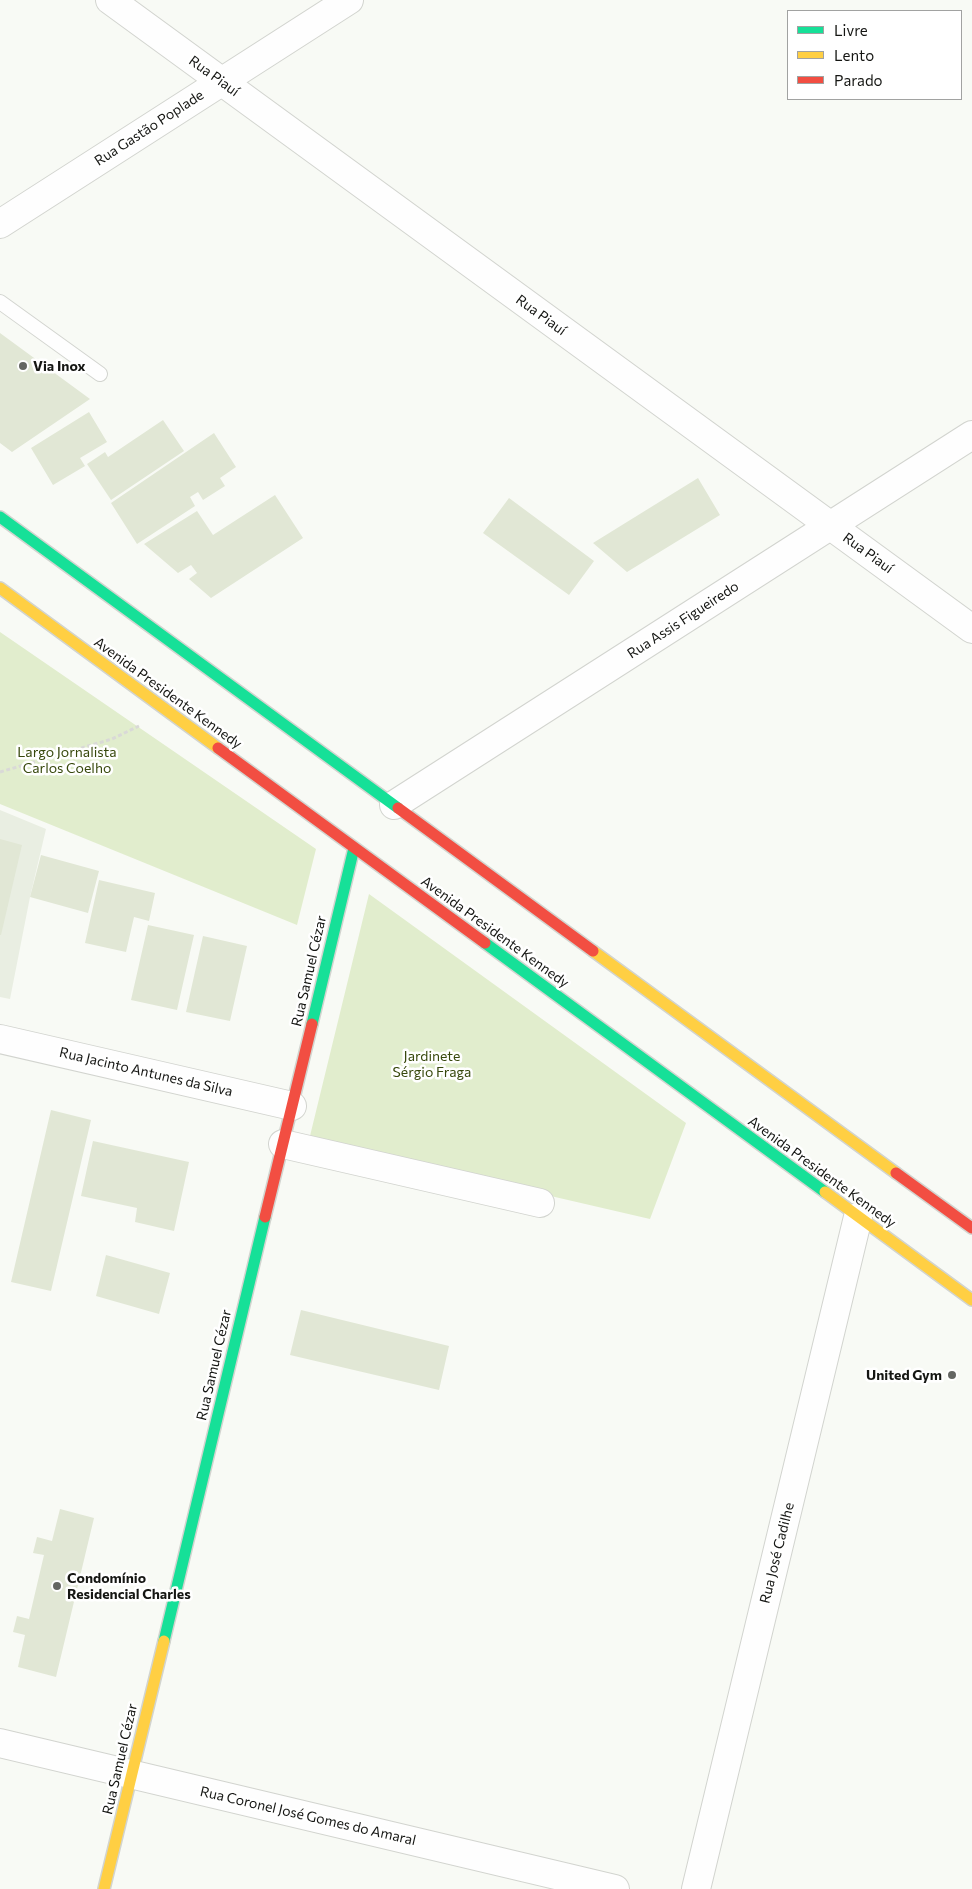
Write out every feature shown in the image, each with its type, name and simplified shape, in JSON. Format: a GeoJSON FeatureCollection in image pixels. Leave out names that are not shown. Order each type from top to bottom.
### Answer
{"type":"FeatureCollection","features":[{"type":"Feature","properties":{"kind":"main road"},"geometry":{"type":"LineString","coordinates":[[0,517],[972,1228]]}},
{"type":"Feature","properties":{"kind":"main road","name":"Avenida Presidente Kennedy"},"geometry":{"type":"LineString","coordinates":[[0,588],[972,1300]]}},
{"type":"Feature","properties":{"kind":"main road","name":"Rua Samuel Cézar"},"geometry":{"type":"LineString","coordinates":[[104,1889],[354,848]]}},
{"type":"Feature","properties":{"kind":"street","name":"Rua Piauí"},"geometry":{"type":"LineString","coordinates":[[110,0],[972,629]]}},
{"type":"Feature","properties":{"kind":"street","name":"Rua Gastão Poplade"},"geometry":{"type":"LineString","coordinates":[[0,224],[349,0]]}},
{"type":"Feature","properties":{"kind":"street","name":"Rua Assis Figueiredo"},"geometry":{"type":"LineString","coordinates":[[394,805],[972,435]]}},
{"type":"Feature","properties":{"kind":"street","name":"Rua Jacinto Antunes da Silva"},"geometry":{"type":"LineString","coordinates":[[0,1039],[292,1106]]}},
{"type":"Feature","properties":{"kind":"street"},"geometry":{"type":"LineString","coordinates":[[283,1144],[540,1203]]}},
{"type":"Feature","properties":{"kind":"street","name":"Rua José Cadilhe"},"geometry":{"type":"LineString","coordinates":[[696,1889],[858,1217]]}},
{"type":"Feature","properties":{"kind":"street","name":"Rua Coronel José Gomes do Amaral"},"geometry":{"type":"LineString","coordinates":[[0,1743],[615,1889]]}},
{"type":"Feature","properties":{"kind":"lane"},"geometry":{"type":"LineString","coordinates":[[0,302],[100,374]]}},
{"type":"Feature","properties":{"kind":"path"},"geometry":{"type":"LineString","coordinates":[[0,772],[112,739],[168,712]]}},
{"type":"Feature","properties":{"kind":"shaded area"},"geometry":{"type":"Polygon","coordinates":[[[0,810],[46,829],[30,897],[10,999],[0,997],[0,810]]]}},
{"type":"Feature","properties":{"kind":"green space","name":"Largo Jornalista Carlos Coelho"},"geometry":{"type":"Polygon","coordinates":[[[0,632],[316,849],[297,925],[0,804],[0,632]]]}},
{"type":"Feature","properties":{"kind":"green space","name":"Jardinete Sérgio Fraga"},"geometry":{"type":"Polygon","coordinates":[[[369,894],[686,1123],[650,1219],[309,1140],[369,894]]]}},
{"type":"Feature","properties":{"kind":"building","name":"Via Inox"},"geometry":{"type":"Polygon","coordinates":[[[0,333],[90,399],[12,452],[0,443],[0,333]]]}},
{"type":"Feature","properties":{"kind":"building"},"geometry":{"type":"Polygon","coordinates":[[[89,412],[107,442],[80,458],[85,466],[53,485],[31,448],[89,412]]]}},
{"type":"Feature","properties":{"kind":"building"},"geometry":{"type":"Polygon","coordinates":[[[163,420],[184,451],[111,500],[87,464],[105,452],[108,457],[163,420]]]}},
{"type":"Feature","properties":{"kind":"building"},"geometry":{"type":"Polygon","coordinates":[[[214,433],[236,467],[220,478],[225,486],[203,500],[198,492],[190,497],[195,506],[137,544],[111,503],[214,433]]]}},
{"type":"Feature","properties":{"kind":"building"},"geometry":{"type":"Polygon","coordinates":[[[698,478],[720,515],[627,572],[593,543],[698,478]]]}},
{"type":"Feature","properties":{"kind":"building"},"geometry":{"type":"Polygon","coordinates":[[[275,495],[303,538],[211,598],[189,579],[197,573],[191,565],[178,573],[144,544],[197,511],[213,535],[275,495]]]}},
{"type":"Feature","properties":{"kind":"building"},"geometry":{"type":"Polygon","coordinates":[[[509,498],[594,561],[569,595],[483,533],[509,498]]]}},
{"type":"Feature","properties":{"kind":"building"},"geometry":{"type":"Polygon","coordinates":[[[0,839],[22,845],[1,935],[0,935],[0,839]]]}},
{"type":"Feature","properties":{"kind":"building"},"geometry":{"type":"Polygon","coordinates":[[[41,855],[99,871],[88,913],[30,897],[41,855]]]}},
{"type":"Feature","properties":{"kind":"building"},"geometry":{"type":"Polygon","coordinates":[[[99,880],[155,893],[149,921],[134,917],[126,952],[85,943],[99,880]]]}},
{"type":"Feature","properties":{"kind":"building"},"geometry":{"type":"Polygon","coordinates":[[[148,925],[194,935],[177,1010],[131,1000],[148,925]]]}},
{"type":"Feature","properties":{"kind":"building"},"geometry":{"type":"Polygon","coordinates":[[[203,936],[247,946],[230,1021],[186,1012],[203,936]]]}},
{"type":"Feature","properties":{"kind":"building"},"geometry":{"type":"Polygon","coordinates":[[[51,1110],[91,1120],[51,1291],[11,1282],[51,1110]]]}},
{"type":"Feature","properties":{"kind":"building"},"geometry":{"type":"Polygon","coordinates":[[[93,1141],[189,1162],[174,1231],[135,1222],[137,1208],[81,1196],[93,1141]]]}},
{"type":"Feature","properties":{"kind":"building"},"geometry":{"type":"Polygon","coordinates":[[[106,1255],[170,1273],[159,1314],[96,1296],[106,1255]]]}},
{"type":"Feature","properties":{"kind":"building"},"geometry":{"type":"Polygon","coordinates":[[[301,1310],[449,1346],[439,1390],[290,1355],[301,1310]]]}},
{"type":"Feature","properties":{"kind":"building","name":"Condomínio Residencial Charles"},"geometry":{"type":"Polygon","coordinates":[[[60,1509],[94,1518],[56,1677],[18,1667],[25,1635],[13,1632],[17,1616],[29,1619],[44,1555],[33,1553],[37,1537],[52,1541],[60,1509]]]}},
{"type":"Feature","properties":{"kind":"traffic: fast"},"geometry":{"type":"LineString","coordinates":[[0,517],[398,808]]}},
{"type":"Feature","properties":{"kind":"traffic: fast"},"geometry":{"type":"LineString","coordinates":[[312,1024],[354,848]]}},
{"type":"Feature","properties":{"kind":"traffic: fast"},"geometry":{"type":"LineString","coordinates":[[485,943],[825,1192]]}},
{"type":"Feature","properties":{"kind":"traffic: fast"},"geometry":{"type":"LineString","coordinates":[[164,1641],[265,1217]]}},
{"type":"Feature","properties":{"kind":"traffic: slow"},"geometry":{"type":"LineString","coordinates":[[0,588],[218,748]]}},
{"type":"Feature","properties":{"kind":"traffic: slow"},"geometry":{"type":"LineString","coordinates":[[593,951],[896,1173]]}},
{"type":"Feature","properties":{"kind":"traffic: slow"},"geometry":{"type":"LineString","coordinates":[[825,1192],[972,1300]]}},
{"type":"Feature","properties":{"kind":"traffic: slow"},"geometry":{"type":"LineString","coordinates":[[104,1889],[164,1641]]}},
{"type":"Feature","properties":{"kind":"traffic: jam"},"geometry":{"type":"LineString","coordinates":[[218,748],[485,943]]}},
{"type":"Feature","properties":{"kind":"traffic: jam"},"geometry":{"type":"LineString","coordinates":[[398,808],[593,951]]}},
{"type":"Feature","properties":{"kind":"traffic: jam"},"geometry":{"type":"LineString","coordinates":[[265,1217],[312,1024]]}},
{"type":"Feature","properties":{"kind":"traffic: jam"},"geometry":{"type":"LineString","coordinates":[[896,1173],[972,1228]]}},
{"type":"Feature","properties":{"kind":"place","name":"Via Inox"},"geometry":{"type":"Point","coordinates":[23,366]}},
{"type":"Feature","properties":{"kind":"place","name":"United Gym"},"geometry":{"type":"Point","coordinates":[952,1375]}},
{"type":"Feature","properties":{"kind":"place","name":"Condomínio Residencial Charles"},"geometry":{"type":"Point","coordinates":[57,1586]}}]}
